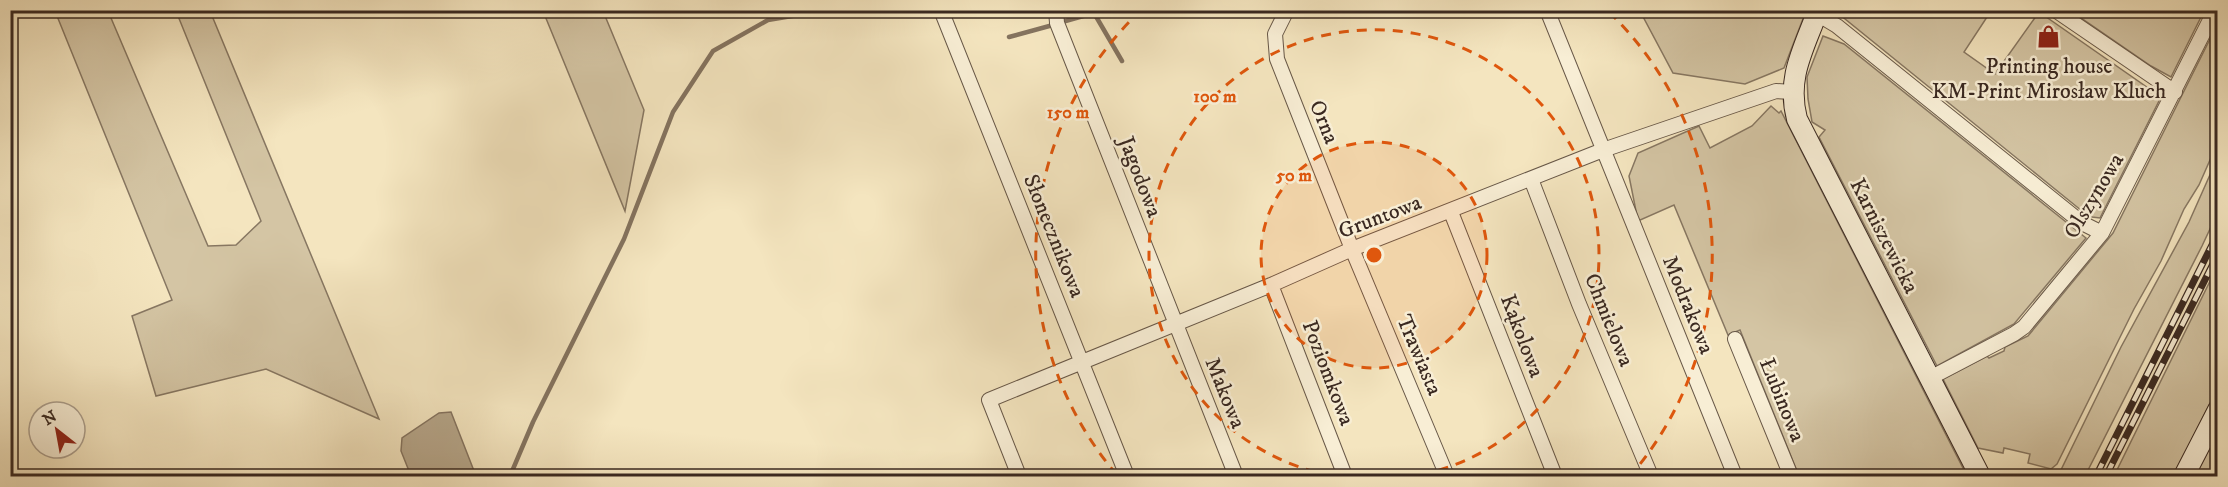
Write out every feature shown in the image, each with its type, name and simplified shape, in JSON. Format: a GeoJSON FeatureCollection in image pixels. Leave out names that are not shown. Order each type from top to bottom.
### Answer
{"type":"FeatureCollection","features":[{"type":"Feature","properties":{"kind":"street","name":"Słonecznikowa"},"geometry":{"type":"LineString","coordinates":[[940,10],[1127,477]]}},
{"type":"Feature","properties":{"kind":"street","name":"Jagodowa"},"geometry":{"type":"LineString","coordinates":[[1056,10],[1058,23],[1175,324]]}},
{"type":"Feature","properties":{"kind":"street","name":"Orna"},"geometry":{"type":"LineString","coordinates":[[1287,10],[1275,34],[1277,59],[1352,249]]}},
{"type":"Feature","properties":{"kind":"street","name":"Modrakowa"},"geometry":{"type":"LineString","coordinates":[[1547,10],[1735,477]]}},
{"type":"Feature","properties":{"kind":"street"},"geometry":{"type":"LineString","coordinates":[[2055,10],[2175,92]]}},
{"type":"Feature","properties":{"kind":"street","name":"Olszynowa"},"geometry":{"type":"LineString","coordinates":[[1930,378],[2024,327],[2102,233],[2215,10]]}},
{"type":"Feature","properties":{"kind":"street"},"geometry":{"type":"LineString","coordinates":[[1817,12],[2082,223],[2102,233]]}},
{"type":"Feature","properties":{"kind":"street","name":"Karniszewicka"},"geometry":{"type":"LineString","coordinates":[[1817,12],[1798,62],[1792,92],[1797,119],[1980,477]]}},
{"type":"Feature","properties":{"kind":"street","name":"Gruntowa"},"geometry":{"type":"LineString","coordinates":[[1019,477],[989,400],[1271,285],[1352,249],[1603,150],[1776,91],[1792,92]]}},
{"type":"Feature","properties":{"kind":"street","name":"Chmielowa"},"geometry":{"type":"LineString","coordinates":[[1531,179],[1579,304],[1651,477]]}},
{"type":"Feature","properties":{"kind":"street","name":"Kąkolowa"},"geometry":{"type":"LineString","coordinates":[[1450,212],[1555,477]]}},
{"type":"Feature","properties":{"kind":"street","name":"Trawiasta"},"geometry":{"type":"LineString","coordinates":[[1352,249],[1447,477]]}},
{"type":"Feature","properties":{"kind":"street","name":"Poziomkowa"},"geometry":{"type":"LineString","coordinates":[[1271,285],[1345,477]]}},
{"type":"Feature","properties":{"kind":"street","name":"Makowa"},"geometry":{"type":"LineString","coordinates":[[1175,324],[1236,477]]}},
{"type":"Feature","properties":{"kind":"street","name":"Łubinowa"},"geometry":{"type":"LineString","coordinates":[[1735,339],[1791,477]]}},
{"type":"Feature","properties":{"kind":"street"},"geometry":{"type":"LineString","coordinates":[[2184,477],[2217,410]]}},
{"type":"Feature","properties":{"kind":"shaded area"},"geometry":{"type":"Polygon","coordinates":[[[1834,10],[1991,11],[1964,52],[1995,74],[2039,12],[2161,97],[2100,218],[2092,217],[1834,10]]]}},
{"type":"Feature","properties":{"kind":"shaded area"},"geometry":{"type":"Polygon","coordinates":[[[55,11],[108,11],[208,246],[236,245],[261,221],[176,11],[210,11],[379,419],[266,369],[156,396],[132,316],[172,300],[55,11]]]}},
{"type":"Feature","properties":{"kind":"shaded area"},"geometry":{"type":"Polygon","coordinates":[[[543,11],[603,11],[644,110],[625,211],[543,11]]]}},
{"type":"Feature","properties":{"kind":"shaded area"},"geometry":{"type":"Polygon","coordinates":[[[1640,11],[1806,11],[1784,68],[1745,84],[1673,73],[1640,11]]]}},
{"type":"Feature","properties":{"kind":"shaded area"},"geometry":{"type":"Polygon","coordinates":[[[2071,11],[2204,11],[2171,77],[2151,66],[2071,11]]]}},
{"type":"Feature","properties":{"kind":"shaded area"},"geometry":{"type":"Polygon","coordinates":[[[2217,25],[2217,144],[2161,261],[2134,309],[2057,464],[2051,469],[2028,463],[2030,454],[2004,448],[2003,453],[1978,448],[1943,379],[1987,356],[1989,358],[2004,351],[2005,347],[2028,336],[2113,233],[2217,25]]]}},
{"type":"Feature","properties":{"kind":"shaded area"},"geometry":{"type":"Polygon","coordinates":[[[1823,36],[1844,44],[2086,238],[2014,324],[1937,366],[1819,137],[1825,130],[1812,122],[1807,77],[1823,36]]]}},
{"type":"Feature","properties":{"kind":"shaded area"},"geometry":{"type":"Polygon","coordinates":[[[1771,106],[1779,113],[1781,111],[1967,476],[1799,476],[1740,330],[1728,335],[1674,205],[1638,221],[1629,176],[1638,153],[1699,126],[1710,148],[1752,126],[1771,106]]]}},
{"type":"Feature","properties":{"kind":"shaded area"},"geometry":{"type":"Polygon","coordinates":[[[2217,159],[2217,214],[2202,246],[2085,476],[2058,476],[2121,347],[2189,222],[2217,159]]]}},
{"type":"Feature","properties":{"kind":"shaded area"},"geometry":{"type":"Polygon","coordinates":[[[2217,267],[2217,389],[2174,476],[2114,476],[2217,267]]]}},
{"type":"Feature","properties":{"kind":"shaded area"},"geometry":{"type":"Polygon","coordinates":[[[451,412],[476,476],[411,476],[401,451],[402,438],[439,413],[451,412]]]}},
{"type":"Feature","properties":{"kind":"shaded area"},"geometry":{"type":"Polygon","coordinates":[[[2217,429],[2217,476],[2194,476],[2217,429]]]}},
{"type":"Feature","properties":{"kind":"waterway"},"geometry":{"type":"LineString","coordinates":[[510,476],[533,422],[624,239],[673,112],[713,51],[768,20],[816,12],[873,15]]}},
{"type":"Feature","properties":{"kind":"waterway"},"geometry":{"type":"LineString","coordinates":[[1062,22],[1094,13],[1122,61]]}},
{"type":"Feature","properties":{"kind":"waterway"},"geometry":{"type":"LineString","coordinates":[[1009,37],[1053,25]]}},
{"type":"Feature","properties":{"kind":"railway"},"geometry":{"type":"LineString","coordinates":[[2096,476],[2218,233]]}},
{"type":"Feature","properties":{"kind":"railway"},"geometry":{"type":"LineString","coordinates":[[2106,476],[2218,254]]}},
{"type":"Feature","properties":{"kind":"place","name":"Printing house KM-Print Mirosław Kluch"},"geometry":{"type":"Point","coordinates":[2049,37]}}]}
